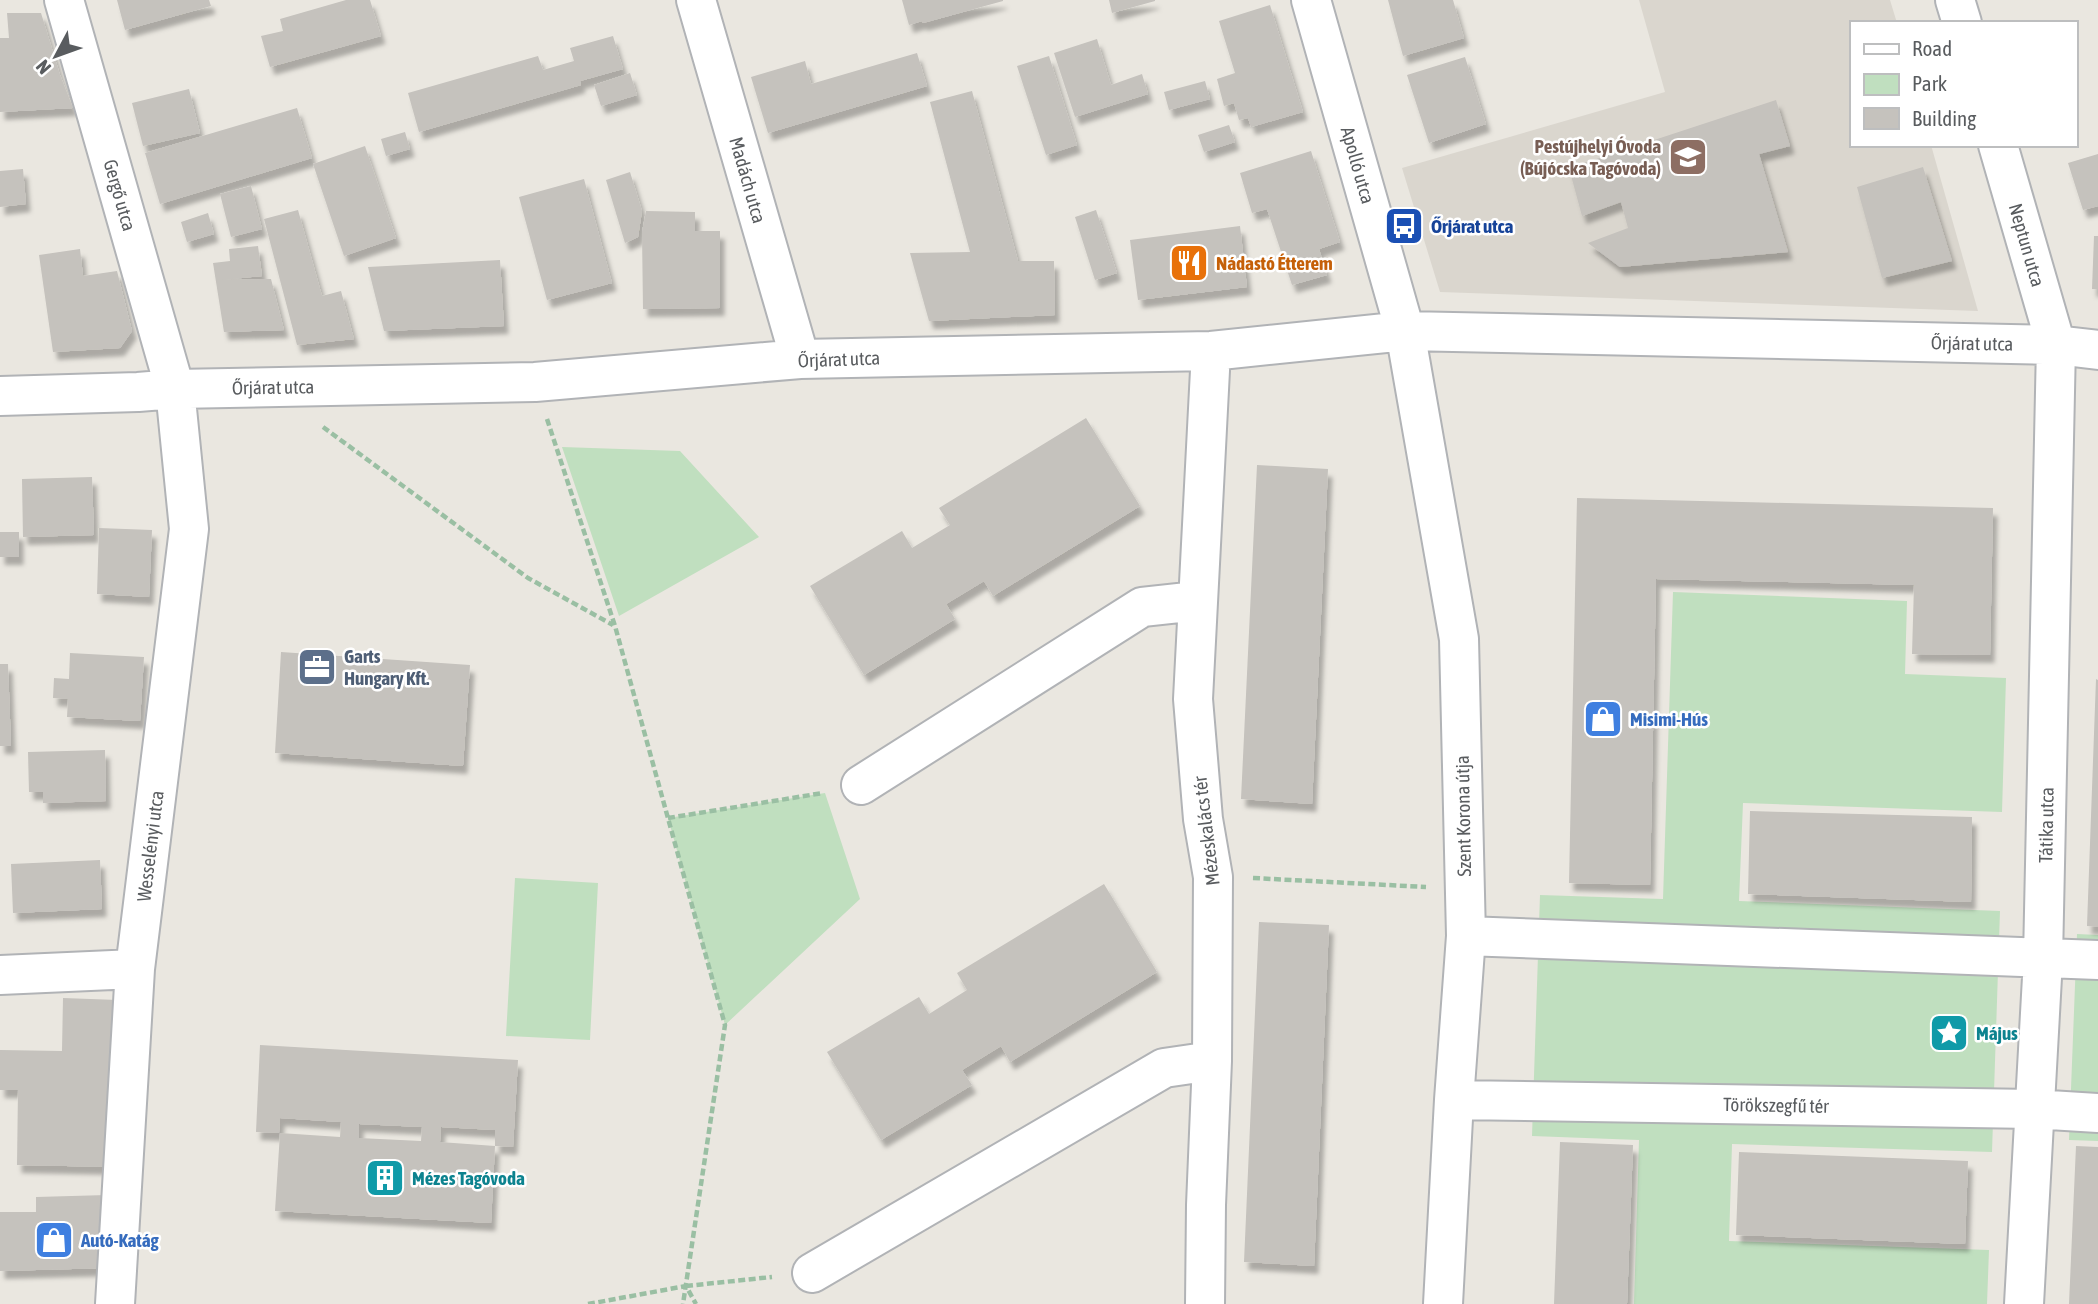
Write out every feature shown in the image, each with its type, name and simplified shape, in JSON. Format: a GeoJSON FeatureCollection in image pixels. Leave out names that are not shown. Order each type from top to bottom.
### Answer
{"type":"FeatureCollection","features":[{"type":"Feature","properties":{"kind":"street","name":"Gergő utca"},"geometry":{"type":"LineString","coordinates":[[64,0],[176,389]]}},
{"type":"Feature","properties":{"kind":"street","name":"Madách utca"},"geometry":{"type":"LineString","coordinates":[[696,0],[800,359]]}},
{"type":"Feature","properties":{"kind":"street","name":"Apolló utca"},"geometry":{"type":"LineString","coordinates":[[1311,0],[1405,331]]}},
{"type":"Feature","properties":{"kind":"street"},"geometry":{"type":"LineString","coordinates":[[1955,0],[1961,21]]}},
{"type":"Feature","properties":{"kind":"street","name":"Neptun utca"},"geometry":{"type":"LineString","coordinates":[[1999,147],[2056,345]]}},
{"type":"Feature","properties":{"kind":"street","name":"Őrjárat utca"},"geometry":{"type":"LineString","coordinates":[[0,396],[176,389],[535,382],[800,359],[1211,351],[1405,331],[2056,345],[2098,350]]}},
{"type":"Feature","properties":{"kind":"street","name":"Szent Korona útja"},"geometry":{"type":"LineString","coordinates":[[1405,331],[1459,639],[1466,936],[1443,1304]]}},
{"type":"Feature","properties":{"kind":"street","name":"Tátika utca"},"geometry":{"type":"LineString","coordinates":[[2024,1304],[2043,959],[2056,345]]}},
{"type":"Feature","properties":{"kind":"street","name":"Mézeskalács tér"},"geometry":{"type":"LineString","coordinates":[[1205,1304],[1212,1061],[1213,877],[1203,819],[1193,699],[1211,351]]}},
{"type":"Feature","properties":{"kind":"street","name":"Wesselényi utca"},"geometry":{"type":"LineString","coordinates":[[115,1304],[135,969],[189,529],[176,389]]}},
{"type":"Feature","properties":{"kind":"street"},"geometry":{"type":"LineString","coordinates":[[861,785],[1142,607],[1197,601]]}},
{"type":"Feature","properties":{"kind":"street"},"geometry":{"type":"LineString","coordinates":[[1466,936],[2098,960]]}},
{"type":"Feature","properties":{"kind":"street"},"geometry":{"type":"LineString","coordinates":[[0,975],[135,969]]}},
{"type":"Feature","properties":{"kind":"street"},"geometry":{"type":"LineString","coordinates":[[812,1273],[1164,1068],[1212,1061]]}},
{"type":"Feature","properties":{"kind":"street","name":"Törökszegfű tér"},"geometry":{"type":"LineString","coordinates":[[1454,1100],[2098,1113]]}},
{"type":"Feature","properties":{"kind":"path"},"geometry":{"type":"LineString","coordinates":[[535,382],[615,626],[725,1025],[683,1304]]}},
{"type":"Feature","properties":{"kind":"path"},"geometry":{"type":"LineString","coordinates":[[278,387],[301,411],[528,578],[615,626]]}},
{"type":"Feature","properties":{"kind":"path"},"geometry":{"type":"LineString","coordinates":[[668,818],[800,798],[861,785]]}},
{"type":"Feature","properties":{"kind":"path"},"geometry":{"type":"LineString","coordinates":[[1213,877],[1465,889]]}},
{"type":"Feature","properties":{"kind":"path"},"geometry":{"type":"LineString","coordinates":[[588,1304],[686,1286],[812,1273]]}},
{"type":"Feature","properties":{"kind":"path"},"geometry":{"type":"LineString","coordinates":[[686,1286],[696,1304]]}},
{"type":"Feature","properties":{"kind":"shaded area","name":"Pestújhelyi Óvoda (Bújócska Tagóvoda)"},"geometry":{"type":"Polygon","coordinates":[[[1639,0],[1890,0],[1896,21],[1850,21],[1850,147],[1932,147],[1978,311],[1440,292],[1402,168],[1665,92],[1639,0]]]}},
{"type":"Feature","properties":{"kind":"green space"},"geometry":{"type":"Polygon","coordinates":[[[562,447],[680,451],[759,537],[619,616],[562,447]]]}},
{"type":"Feature","properties":{"kind":"green space"},"geometry":{"type":"Polygon","coordinates":[[[1673,592],[1907,601],[1905,674],[2006,678],[2002,812],[1743,803],[1739,901],[2000,911],[1992,1152],[1732,1144],[1729,1241],[1989,1250],[1987,1304],[1634,1304],[1639,1140],[1532,1136],[1540,895],[1663,899],[1673,592]]]}},
{"type":"Feature","properties":{"kind":"green space"},"geometry":{"type":"Polygon","coordinates":[[[825,793],[860,899],[725,1025],[668,818],[825,793]]]}},
{"type":"Feature","properties":{"kind":"green space"},"geometry":{"type":"Polygon","coordinates":[[[515,878],[598,883],[590,1040],[506,1036],[515,878]]]}},
{"type":"Feature","properties":{"kind":"green space"},"geometry":{"type":"Polygon","coordinates":[[[2077,934],[2098,935],[2098,1141],[2069,1140],[2077,934]]]}},
{"type":"Feature","properties":{"kind":"building"},"geometry":{"type":"Polygon","coordinates":[[[117,0],[209,0],[211,6],[125,30],[117,0]]]}},
{"type":"Feature","properties":{"kind":"building"},"geometry":{"type":"Polygon","coordinates":[[[346,0],[370,0],[381,36],[270,67],[261,36],[283,31],[280,19],[346,0]]]}},
{"type":"Feature","properties":{"kind":"building"},"geometry":{"type":"Polygon","coordinates":[[[902,0],[1003,0],[1003,1],[909,25],[902,0]]]}},
{"type":"Feature","properties":{"kind":"building"},"geometry":{"type":"Polygon","coordinates":[[[1109,0],[1155,0],[1155,1],[1112,13],[1109,0]]]}},
{"type":"Feature","properties":{"kind":"building"},"geometry":{"type":"Polygon","coordinates":[[[1388,0],[1453,0],[1464,38],[1403,56],[1388,0]]]}},
{"type":"Feature","properties":{"kind":"building"},"geometry":{"type":"Polygon","coordinates":[[[1270,5],[1303,112],[1251,127],[1248,118],[1239,120],[1234,103],[1224,106],[1217,79],[1235,73],[1219,21],[1270,5]]]}},
{"type":"Feature","properties":{"kind":"building"},"geometry":{"type":"Polygon","coordinates":[[[7,13],[41,13],[73,108],[0,112],[0,38],[9,38],[7,13]]]}},
{"type":"Feature","properties":{"kind":"building"},"geometry":{"type":"Polygon","coordinates":[[[613,36],[623,69],[580,81],[581,85],[419,132],[408,93],[538,56],[543,70],[574,61],[570,48],[613,36]]]}},
{"type":"Feature","properties":{"kind":"building"},"geometry":{"type":"Polygon","coordinates":[[[1097,39],[1111,85],[1142,74],[1148,94],[1075,117],[1054,53],[1097,39]]]}},
{"type":"Feature","properties":{"kind":"building"},"geometry":{"type":"Polygon","coordinates":[[[917,53],[927,86],[768,133],[751,77],[805,61],[811,84],[917,53]]]}},
{"type":"Feature","properties":{"kind":"building"},"geometry":{"type":"Polygon","coordinates":[[[1049,56],[1077,145],[1046,155],[1017,66],[1049,56]]]}},
{"type":"Feature","properties":{"kind":"building"},"geometry":{"type":"Polygon","coordinates":[[[1465,57],[1486,124],[1429,143],[1407,75],[1465,57]]]}},
{"type":"Feature","properties":{"kind":"building"},"geometry":{"type":"Polygon","coordinates":[[[630,73],[637,95],[601,106],[594,85],[630,73]]]}},
{"type":"Feature","properties":{"kind":"building"},"geometry":{"type":"Polygon","coordinates":[[[1205,81],[1210,99],[1169,110],[1164,92],[1205,81]]]}},
{"type":"Feature","properties":{"kind":"building"},"geometry":{"type":"Polygon","coordinates":[[[189,89],[200,133],[143,146],[132,103],[189,89]]]}},
{"type":"Feature","properties":{"kind":"building"},"geometry":{"type":"Polygon","coordinates":[[[972,91],[1018,261],[1054,261],[1055,315],[929,321],[910,253],[970,252],[930,102],[972,91]]]}},
{"type":"Feature","properties":{"kind":"building"},"geometry":{"type":"Polygon","coordinates":[[[1776,100],[1790,146],[1759,154],[1788,252],[1620,267],[1588,243],[1628,228],[1621,202],[1582,216],[1569,168],[1776,100]]]}},
{"type":"Feature","properties":{"kind":"building"},"geometry":{"type":"Polygon","coordinates":[[[297,108],[312,158],[160,204],[145,153],[297,108]]]}},
{"type":"Feature","properties":{"kind":"building"},"geometry":{"type":"Polygon","coordinates":[[[1229,125],[1235,142],[1204,152],[1198,135],[1229,125]]]}},
{"type":"Feature","properties":{"kind":"building"},"geometry":{"type":"Polygon","coordinates":[[[405,132],[410,149],[386,156],[381,139],[405,132]]]}},
{"type":"Feature","properties":{"kind":"building"},"geometry":{"type":"Polygon","coordinates":[[[365,146],[396,238],[344,256],[313,164],[365,146]]]}},
{"type":"Feature","properties":{"kind":"building"},"geometry":{"type":"Polygon","coordinates":[[[1311,151],[1340,242],[1319,249],[1327,275],[1292,285],[1267,209],[1252,213],[1240,173],[1311,151]]]}},
{"type":"Feature","properties":{"kind":"building"},"geometry":{"type":"Polygon","coordinates":[[[2098,154],[2098,206],[2083,210],[2068,163],[2098,154]]]}},
{"type":"Feature","properties":{"kind":"building"},"geometry":{"type":"Polygon","coordinates":[[[1923,167],[1952,261],[1882,278],[1857,187],[1923,167]]]}},
{"type":"Feature","properties":{"kind":"building"},"geometry":{"type":"Polygon","coordinates":[[[23,169],[26,204],[0,207],[0,171],[23,169]]]}},
{"type":"Feature","properties":{"kind":"building"},"geometry":{"type":"Polygon","coordinates":[[[630,172],[642,211],[638,237],[625,243],[606,180],[630,172]]]}},
{"type":"Feature","properties":{"kind":"building"},"geometry":{"type":"Polygon","coordinates":[[[584,179],[612,283],[547,300],[519,197],[584,179]]]}},
{"type":"Feature","properties":{"kind":"building"},"geometry":{"type":"Polygon","coordinates":[[[251,186],[262,229],[231,237],[220,194],[251,186]]]}},
{"type":"Feature","properties":{"kind":"building"},"geometry":{"type":"Polygon","coordinates":[[[298,210],[322,296],[341,291],[354,339],[297,345],[264,219],[298,210]]]}},
{"type":"Feature","properties":{"kind":"building"},"geometry":{"type":"Polygon","coordinates":[[[1096,210],[1117,273],[1095,280],[1075,217],[1096,210]]]}},
{"type":"Feature","properties":{"kind":"building"},"geometry":{"type":"Polygon","coordinates":[[[646,211],[695,212],[695,231],[720,231],[720,308],[643,309],[642,232],[646,211]]]}},
{"type":"Feature","properties":{"kind":"building"},"geometry":{"type":"Polygon","coordinates":[[[208,213],[214,234],[187,242],[181,222],[208,213]]]}},
{"type":"Feature","properties":{"kind":"building","name":"Nádastó Étterem"},"geometry":{"type":"Polygon","coordinates":[[[1240,226],[1247,287],[1138,300],[1130,240],[1240,226]]]}},
{"type":"Feature","properties":{"kind":"building"},"geometry":{"type":"Polygon","coordinates":[[[2094,236],[2098,236],[2098,289],[2092,289],[2094,236]]]}},
{"type":"Feature","properties":{"kind":"building"},"geometry":{"type":"Polygon","coordinates":[[[258,246],[262,276],[222,280],[271,279],[284,330],[224,332],[213,263],[230,261],[229,249],[258,246]]]}},
{"type":"Feature","properties":{"kind":"building"},"geometry":{"type":"Polygon","coordinates":[[[80,249],[83,276],[117,271],[132,331],[120,348],[53,352],[39,255],[80,249]]]}},
{"type":"Feature","properties":{"kind":"building"},"geometry":{"type":"Polygon","coordinates":[[[500,260],[504,326],[384,331],[368,267],[500,260]]]}},
{"type":"Feature","properties":{"kind":"building"},"geometry":{"type":"Polygon","coordinates":[[[1086,418],[1140,506],[993,596],[984,581],[946,604],[955,619],[864,675],[810,586],[902,531],[912,548],[950,525],[939,508],[1086,418]]]}},
{"type":"Feature","properties":{"kind":"building"},"geometry":{"type":"Polygon","coordinates":[[[1257,465],[1328,469],[1312,804],[1241,799],[1257,465]]]}},
{"type":"Feature","properties":{"kind":"building"},"geometry":{"type":"Polygon","coordinates":[[[92,477],[94,535],[23,537],[22,479],[92,477]]]}},
{"type":"Feature","properties":{"kind":"building"},"geometry":{"type":"Polygon","coordinates":[[[1577,498],[1993,508],[1990,655],[1912,654],[1914,585],[1656,579],[1650,885],[1569,883],[1577,498]]]}},
{"type":"Feature","properties":{"kind":"building"},"geometry":{"type":"Polygon","coordinates":[[[99,528],[152,530],[149,597],[97,594],[99,528]]]}},
{"type":"Feature","properties":{"kind":"building"},"geometry":{"type":"Polygon","coordinates":[[[0,532],[19,532],[19,557],[0,557],[0,532]]]}},
{"type":"Feature","properties":{"kind":"building"},"geometry":{"type":"Polygon","coordinates":[[[281,652],[470,665],[463,766],[275,753],[281,652]]]}},
{"type":"Feature","properties":{"kind":"building"},"geometry":{"type":"Polygon","coordinates":[[[70,653],[144,657],[140,721],[67,717],[68,699],[53,698],[54,678],[69,679],[70,653]]]}},
{"type":"Feature","properties":{"kind":"building"},"geometry":{"type":"Polygon","coordinates":[[[0,664],[8,664],[11,746],[0,746],[0,664]]]}},
{"type":"Feature","properties":{"kind":"building"},"geometry":{"type":"Polygon","coordinates":[[[2096,679],[2098,680],[2098,927],[2087,926],[2096,679]]]}},
{"type":"Feature","properties":{"kind":"building"},"geometry":{"type":"Polygon","coordinates":[[[105,750],[106,801],[43,803],[43,792],[29,792],[28,752],[105,750]]]}},
{"type":"Feature","properties":{"kind":"building"},"geometry":{"type":"Polygon","coordinates":[[[1750,811],[1972,817],[1971,902],[1748,894],[1750,811]]]}},
{"type":"Feature","properties":{"kind":"building"},"geometry":{"type":"Polygon","coordinates":[[[100,860],[102,909],[13,913],[11,864],[100,860]]]}},
{"type":"Feature","properties":{"kind":"building"},"geometry":{"type":"Polygon","coordinates":[[[1104,884],[1157,972],[1010,1062],[1001,1046],[962,1070],[972,1085],[881,1140],[827,1052],[919,997],[929,1014],[967,990],[957,973],[1104,884]]]}},
{"type":"Feature","properties":{"kind":"building"},"geometry":{"type":"Polygon","coordinates":[[[1259,922],[1329,925],[1314,1266],[1244,1262],[1259,922]]]}},
{"type":"Feature","properties":{"kind":"building"},"geometry":{"type":"Polygon","coordinates":[[[63,998],[118,1000],[114,1167],[17,1165],[18,1090],[0,1090],[0,1050],[62,1051],[63,998]]]}},
{"type":"Feature","properties":{"kind":"building"},"geometry":{"type":"Polygon","coordinates":[[[260,1045],[518,1060],[513,1147],[495,1146],[491,1223],[275,1211],[280,1133],[340,1137],[341,1122],[280,1118],[279,1133],[256,1132],[260,1045]],[[359,1124],[359,1138],[421,1141],[422,1127],[359,1124]],[[441,1127],[440,1142],[495,1146],[495,1130],[441,1127]]]}},
{"type":"Feature","properties":{"kind":"building"},"geometry":{"type":"Polygon","coordinates":[[[1560,1142],[1633,1145],[1627,1304],[1554,1304],[1560,1142]]]}},
{"type":"Feature","properties":{"kind":"building"},"geometry":{"type":"Polygon","coordinates":[[[2076,1146],[2098,1147],[2098,1304],[2069,1304],[2076,1146]]]}},
{"type":"Feature","properties":{"kind":"building"},"geometry":{"type":"Polygon","coordinates":[[[1739,1152],[1968,1161],[1965,1244],[1736,1235],[1739,1152]]]}},
{"type":"Feature","properties":{"kind":"building","name":"Autó-Katág"},"geometry":{"type":"Polygon","coordinates":[[[107,1195],[109,1268],[0,1271],[0,1212],[36,1212],[36,1197],[107,1195]]]}},
{"type":"Feature","properties":{"kind":"place","name":"Pestújhelyi Óvoda (Bújócska Tagóvoda)"},"geometry":{"type":"Point","coordinates":[1688,157]}},
{"type":"Feature","properties":{"kind":"place","name":"Őrjárat utca"},"geometry":{"type":"Point","coordinates":[1404,226]}},
{"type":"Feature","properties":{"kind":"place","name":"Nádastó Étterem"},"geometry":{"type":"Point","coordinates":[1189,263]}},
{"type":"Feature","properties":{"kind":"place","name":"Garts Hungary Kft."},"geometry":{"type":"Point","coordinates":[317,667]}},
{"type":"Feature","properties":{"kind":"place","name":"Misimi-Hús"},"geometry":{"type":"Point","coordinates":[1603,719]}},
{"type":"Feature","properties":{"kind":"place","name":"Május"},"geometry":{"type":"Point","coordinates":[1949,1033]}},
{"type":"Feature","properties":{"kind":"place","name":"Mézes Tagóvoda"},"geometry":{"type":"Point","coordinates":[385,1178]}},
{"type":"Feature","properties":{"kind":"place","name":"Autó-Katág"},"geometry":{"type":"Point","coordinates":[54,1240]}}]}
